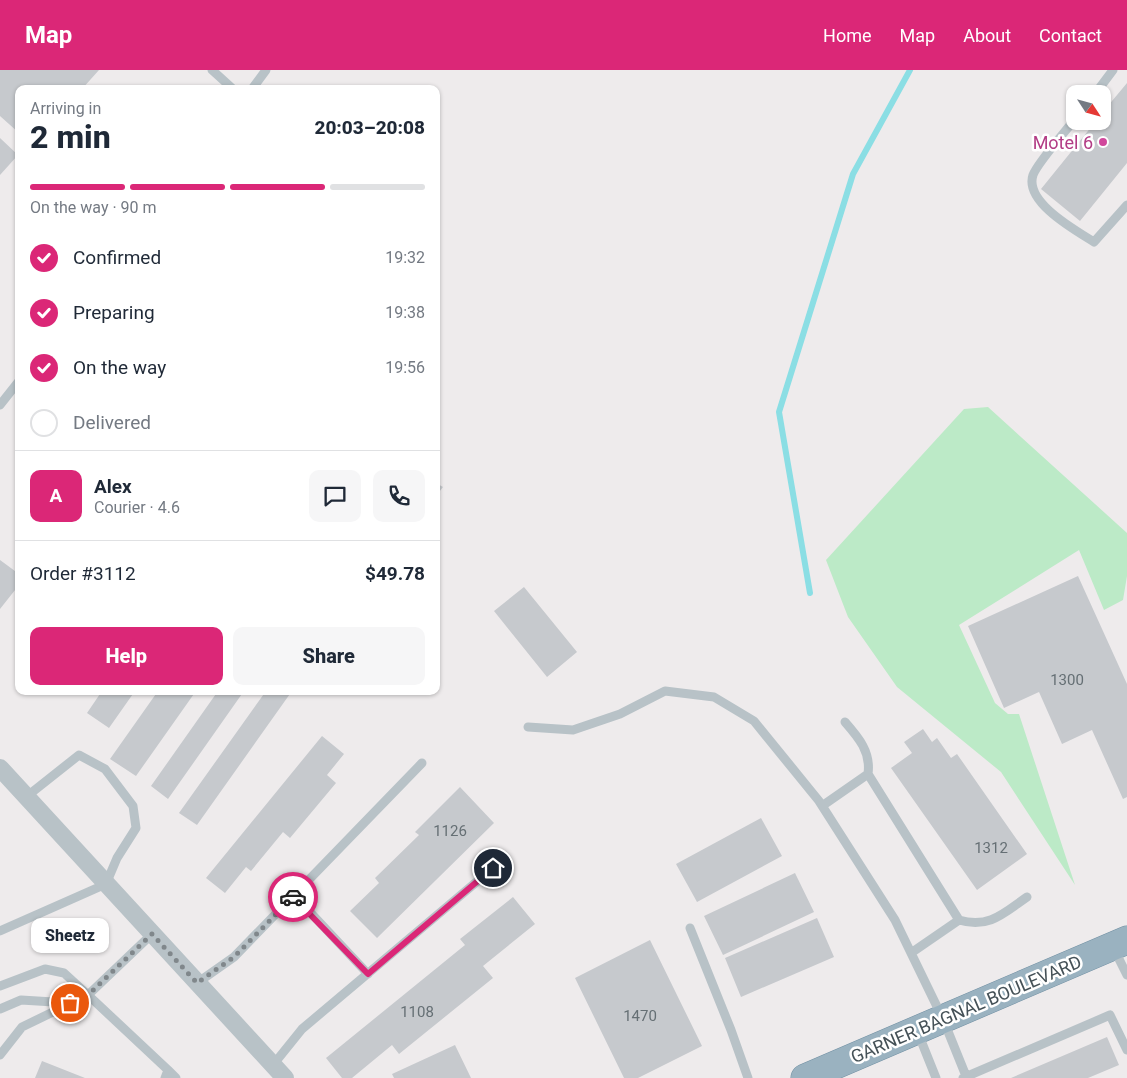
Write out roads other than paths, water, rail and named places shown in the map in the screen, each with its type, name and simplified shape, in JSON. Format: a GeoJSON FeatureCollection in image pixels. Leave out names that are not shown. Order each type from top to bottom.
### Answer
{"type":"FeatureCollection","features":[{"type":"Feature","properties":{"kind":"highway","name":"GARNER BAGNAL BOULEVARD"},"geometry":{"type":"LineString","coordinates":[[805,1078],[1120,943]]}},
{"type":"Feature","properties":{"kind":"street"},"geometry":{"type":"LineString","coordinates":[[0,768],[279,1072]]}},
{"type":"Feature","properties":{"kind":"lane"},"geometry":{"type":"LineString","coordinates":[[212,70],[229,85]]}},
{"type":"Feature","properties":{"kind":"lane"},"geometry":{"type":"LineString","coordinates":[[255,85],[266,70]]}},
{"type":"Feature","properties":{"kind":"lane"},"geometry":{"type":"LineString","coordinates":[[1102,85],[1114,70]]}},
{"type":"Feature","properties":{"kind":"lane"},"geometry":{"type":"LineString","coordinates":[[1067,130],[1034,174],[1031,186],[1040,202],[1094,242],[1127,205]]}},
{"type":"Feature","properties":{"kind":"lane"},"geometry":{"type":"LineString","coordinates":[[0,405],[15,386]]}},
{"type":"Feature","properties":{"kind":"lane"},"geometry":{"type":"LineString","coordinates":[[528,727],[573,730],[620,714],[665,691],[714,697],[754,721],[822,806],[895,920],[943,1019],[964,1077],[1110,1015],[1127,1050]]}},
{"type":"Feature","properties":{"kind":"lane"},"geometry":{"type":"LineString","coordinates":[[845,722],[861,740],[870,764],[868,774],[959,920],[973,924],[994,919],[1027,897]]}},
{"type":"Feature","properties":{"kind":"lane"},"geometry":{"type":"LineString","coordinates":[[0,931],[106,884],[117,858],[136,828],[133,806],[105,769],[79,755],[26,797]]}},
{"type":"Feature","properties":{"kind":"lane"},"geometry":{"type":"LineString","coordinates":[[197,983],[234,957],[422,763]]}},
{"type":"Feature","properties":{"kind":"lane"},"geometry":{"type":"LineString","coordinates":[[822,806],[868,774]]}},
{"type":"Feature","properties":{"kind":"lane"},"geometry":{"type":"LineString","coordinates":[[279,1072],[302,1029],[493,868]]}},
{"type":"Feature","properties":{"kind":"lane"},"geometry":{"type":"LineString","coordinates":[[294,895],[368,974]]}},
{"type":"Feature","properties":{"kind":"lane"},"geometry":{"type":"LineString","coordinates":[[911,953],[959,920]]}},
{"type":"Feature","properties":{"kind":"lane"},"geometry":{"type":"LineString","coordinates":[[690,928],[748,1078]]}},
{"type":"Feature","properties":{"kind":"lane"},"geometry":{"type":"LineString","coordinates":[[0,1055],[22,1027],[88,995],[152,934]]}},
{"type":"Feature","properties":{"kind":"lane"},"geometry":{"type":"LineString","coordinates":[[1120,943],[1127,975]]}},
{"type":"Feature","properties":{"kind":"lane"},"geometry":{"type":"LineString","coordinates":[[0,986],[45,969],[64,973],[167,1074],[176,1078]]}},
{"type":"Feature","properties":{"kind":"lane"},"geometry":{"type":"LineString","coordinates":[[0,1009],[21,1000],[70,1003]]}},
{"type":"Feature","properties":{"kind":"lane"},"geometry":{"type":"LineString","coordinates":[[917,1030],[936,1078]]}},
{"type":"Feature","properties":{"kind":"waterway"},"geometry":{"type":"LineString","coordinates":[[810,593],[779,412],[853,174],[910,70]]}},
{"type":"Feature","properties":{"kind":"place","name":"Motel 6"},"geometry":{"type":"Point","coordinates":[1103,142]}},
{"type":"Feature","properties":{"kind":"place","name":"Sheetz"},"geometry":{"type":"Point","coordinates":[70,1003]}}]}
